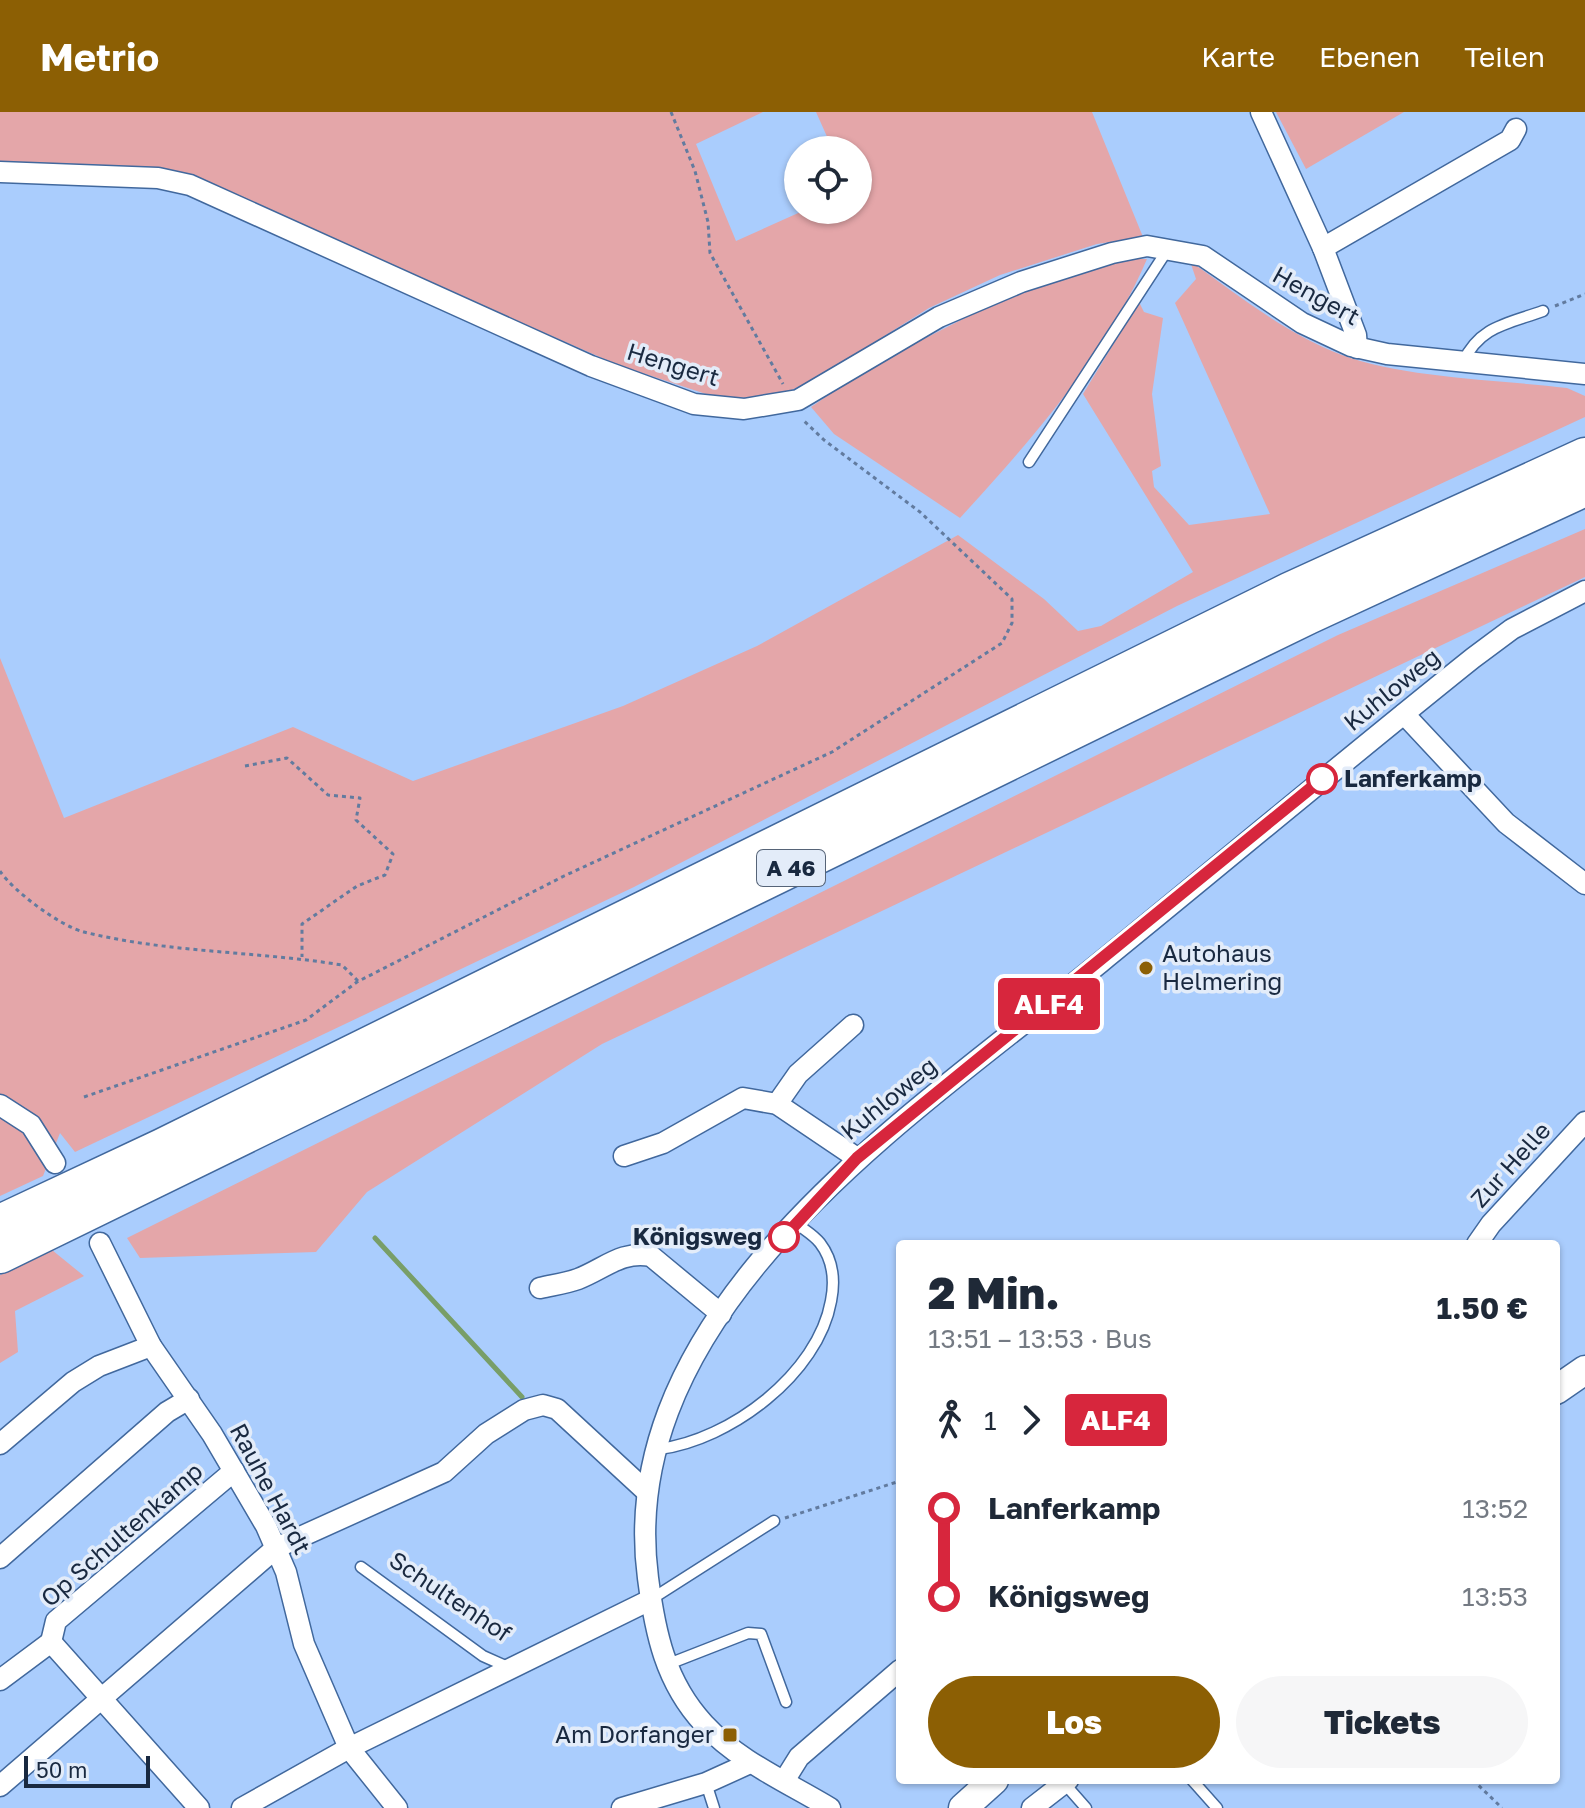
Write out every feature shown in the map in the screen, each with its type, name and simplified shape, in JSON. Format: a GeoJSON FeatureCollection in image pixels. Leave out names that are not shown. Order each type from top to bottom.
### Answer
{"type":"FeatureCollection","features":[{"type":"Feature","properties":{"kind":"highway","name":"A 46"},"geometry":{"type":"LineString","coordinates":[[0,1223],[162,1147],[1289,591],[1585,456]]}},
{"type":"Feature","properties":{"kind":"highway","name":"A 46"},"geometry":{"type":"LineString","coordinates":[[0,1255],[1308,616],[1585,488]]}},
{"type":"Feature","properties":{"kind":"street","name":"Hengert"},"geometry":{"type":"LineString","coordinates":[[1261,112],[1323,248],[1356,335],[1357,348]]}},
{"type":"Feature","properties":{"kind":"street","name":"Hengert"},"geometry":{"type":"LineString","coordinates":[[1323,248],[1510,140],[1516,129]]}},
{"type":"Feature","properties":{"kind":"street","name":"Hengert"},"geometry":{"type":"LineString","coordinates":[[0,172],[158,178],[190,185],[591,366],[694,404],[744,409],[792,402],[939,317],[1021,282],[1112,253],[1147,246],[1203,256],[1302,323],[1357,348],[1585,374]]}},
{"type":"Feature","properties":{"kind":"street","name":"Kuhloweg"},"geometry":{"type":"LineString","coordinates":[[830,1808],[750,1763],[702,1722],[684,1699],[666,1665],[650,1600],[645,1556],[647,1492],[657,1449],[675,1390],[721,1314],[796,1223],[857,1158],[1512,629],[1585,591]]}},
{"type":"Feature","properties":{"kind":"street"},"geometry":{"type":"LineString","coordinates":[[1404,714],[1506,823],[1585,884]]}},
{"type":"Feature","properties":{"kind":"street"},"geometry":{"type":"LineString","coordinates":[[777,1104],[798,1074],[853,1025]]}},
{"type":"Feature","properties":{"kind":"street"},"geometry":{"type":"LineString","coordinates":[[624,1156],[663,1143],[743,1098],[777,1104],[857,1158]]}},
{"type":"Feature","properties":{"kind":"street"},"geometry":{"type":"LineString","coordinates":[[0,1105],[31,1125],[55,1163]]}},
{"type":"Feature","properties":{"kind":"street","name":"Zur Helle"},"geometry":{"type":"LineString","coordinates":[[1481,1240],[1585,1122]]}},
{"type":"Feature","properties":{"kind":"street","name":"Rauhe Hardt"},"geometry":{"type":"LineString","coordinates":[[100,1243],[151,1346],[234,1471],[276,1548],[304,1644],[349,1748],[397,1808]]}},
{"type":"Feature","properties":{"kind":"street"},"geometry":{"type":"LineString","coordinates":[[540,1288],[577,1280],[626,1255],[651,1256],[721,1314]]}},
{"type":"Feature","properties":{"kind":"street"},"geometry":{"type":"LineString","coordinates":[[0,1444],[73,1382],[99,1366],[151,1346]]}},
{"type":"Feature","properties":{"kind":"street"},"geometry":{"type":"LineString","coordinates":[[1560,1387],[1585,1370]]}},
{"type":"Feature","properties":{"kind":"street"},"geometry":{"type":"LineString","coordinates":[[0,1558],[167,1412],[189,1399]]}},
{"type":"Feature","properties":{"kind":"street"},"geometry":{"type":"LineString","coordinates":[[0,1786],[276,1548],[444,1472],[486,1434],[524,1410],[543,1405],[557,1409],[647,1492]]}},
{"type":"Feature","properties":{"kind":"street","name":"Op Schultenkamp"},"geometry":{"type":"LineString","coordinates":[[0,1680],[51,1642],[56,1621],[234,1471]]}},
{"type":"Feature","properties":{"kind":"street","name":"Schultenhof"},"geometry":{"type":"LineString","coordinates":[[242,1808],[349,1748],[650,1600]]}},
{"type":"Feature","properties":{"kind":"street","name":"Op Schultenkamp"},"geometry":{"type":"LineString","coordinates":[[51,1642],[199,1808]]}},
{"type":"Feature","properties":{"kind":"street"},"geometry":{"type":"LineString","coordinates":[[784,1781],[799,1757],[896,1673]]}},
{"type":"Feature","properties":{"kind":"street"},"geometry":{"type":"LineString","coordinates":[[622,1808],[706,1783],[750,1763]]}},
{"type":"Feature","properties":{"kind":"street"},"geometry":{"type":"LineString","coordinates":[[963,1808],[990,1784]]}},
{"type":"Feature","properties":{"kind":"street"},"geometry":{"type":"LineString","coordinates":[[1032,1808],[1062,1784]]}},
{"type":"Feature","properties":{"kind":"lane"},"geometry":{"type":"LineString","coordinates":[[1029,462],[1168,248]]}},
{"type":"Feature","properties":{"kind":"lane"},"geometry":{"type":"LineString","coordinates":[[1463,362],[1473,341],[1486,332],[1543,311]]}},
{"type":"Feature","properties":{"kind":"lane"},"geometry":{"type":"LineString","coordinates":[[657,1449],[683,1446],[764,1400],[801,1368],[827,1328],[834,1286],[832,1267],[820,1243],[796,1223]]}},
{"type":"Feature","properties":{"kind":"lane"},"geometry":{"type":"LineString","coordinates":[[650,1600],[774,1521]]}},
{"type":"Feature","properties":{"kind":"lane","name":"Schultenhof"},"geometry":{"type":"LineString","coordinates":[[361,1567],[483,1656],[510,1668]]}},
{"type":"Feature","properties":{"kind":"lane"},"geometry":{"type":"LineString","coordinates":[[666,1665],[748,1633],[761,1634],[786,1702]]}},
{"type":"Feature","properties":{"kind":"lane"},"geometry":{"type":"LineString","coordinates":[[706,1783],[714,1808]]}},
{"type":"Feature","properties":{"kind":"lane"},"geometry":{"type":"LineString","coordinates":[[1068,1784],[1086,1808]]}},
{"type":"Feature","properties":{"kind":"lane"},"geometry":{"type":"LineString","coordinates":[[1196,1784],[1217,1808]]}},
{"type":"Feature","properties":{"kind":"path"},"geometry":{"type":"LineString","coordinates":[[84,1097],[306,1020],[357,982],[564,876],[832,752],[1002,643],[1012,623],[1012,599],[920,512],[811,429],[792,402],[710,253],[708,222],[695,171],[671,112]]}},
{"type":"Feature","properties":{"kind":"path"},"geometry":{"type":"LineString","coordinates":[[1543,311],[1585,294]]}},
{"type":"Feature","properties":{"kind":"path"},"geometry":{"type":"LineString","coordinates":[[245,766],[287,758],[328,795],[360,798],[356,820],[393,854],[385,875],[357,886],[302,924],[302,959]]}},
{"type":"Feature","properties":{"kind":"path"},"geometry":{"type":"LineString","coordinates":[[0,871],[11,888],[80,931],[198,951],[342,965],[358,981]]}},
{"type":"Feature","properties":{"kind":"path"},"geometry":{"type":"LineString","coordinates":[[774,1521],[896,1482]]}},
{"type":"Feature","properties":{"kind":"path"},"geometry":{"type":"LineString","coordinates":[[1477,1784],[1502,1808]]}},
{"type":"Feature","properties":{"kind":"shaded area"},"geometry":{"type":"Polygon","coordinates":[[[0,112],[763,112],[696,144],[736,241],[784,219],[784,224],[872,224],[872,136],[827,136],[816,112],[1092,112],[1143,237],[1097,244],[1000,275],[929,308],[819,377],[781,395],[749,398],[712,396],[618,365],[170,170],[57,163],[0,169],[0,112]]]}},
{"type":"Feature","properties":{"kind":"shaded area"},"geometry":{"type":"Polygon","coordinates":[[[1276,112],[1404,112],[1306,169],[1276,112]]]}},
{"type":"Feature","properties":{"kind":"shaded area"},"geometry":{"type":"Polygon","coordinates":[[[1118,259],[1147,259],[1110,330],[1039,428],[960,518],[834,434],[811,407],[869,367],[998,301],[1118,259]]]}},
{"type":"Feature","properties":{"kind":"shaded area"},"geometry":{"type":"Polygon","coordinates":[[[1190,261],[1282,325],[1342,355],[1393,369],[1567,388],[1585,396],[1585,417],[1177,606],[634,887],[75,1152],[60,1133],[43,1176],[0,1196],[0,658],[64,818],[293,727],[413,781],[623,706],[757,646],[958,535],[1044,599],[1078,631],[1101,626],[1193,572],[1083,394],[1139,302],[1144,312],[1163,318],[1152,394],[1161,466],[1152,471],[1154,487],[1189,525],[1270,514],[1175,303],[1196,279],[1190,261]]]}},
{"type":"Feature","properties":{"kind":"shaded area"},"geometry":{"type":"Polygon","coordinates":[[[1585,529],[1585,577],[602,1044],[367,1192],[316,1252],[140,1258],[127,1238],[1338,635],[1585,529]]]}},
{"type":"Feature","properties":{"kind":"shaded area"},"geometry":{"type":"Polygon","coordinates":[[[52,1250],[84,1276],[15,1311],[18,1352],[0,1363],[0,1275],[52,1250]]]}},
{"type":"Feature","properties":{"kind":"waterway"},"geometry":{"type":"LineString","coordinates":[[375,1238],[522,1397]]}},
{"type":"Feature","properties":{"kind":"bus line","name":"ALF4"},"geometry":{"type":"LineString","coordinates":[[784,1237],[857,1158],[1322,779]]}},
{"type":"Feature","properties":{"kind":"place","name":"Lanferkamp"},"geometry":{"type":"Point","coordinates":[1322,779]}},
{"type":"Feature","properties":{"kind":"place","name":"Autohaus Helmering"},"geometry":{"type":"Point","coordinates":[1146,968]}},
{"type":"Feature","properties":{"kind":"place","name":"Königsweg"},"geometry":{"type":"Point","coordinates":[784,1237]}},
{"type":"Feature","properties":{"kind":"place","name":"Am Dorfanger"},"geometry":{"type":"Point","coordinates":[730,1735]}}]}
